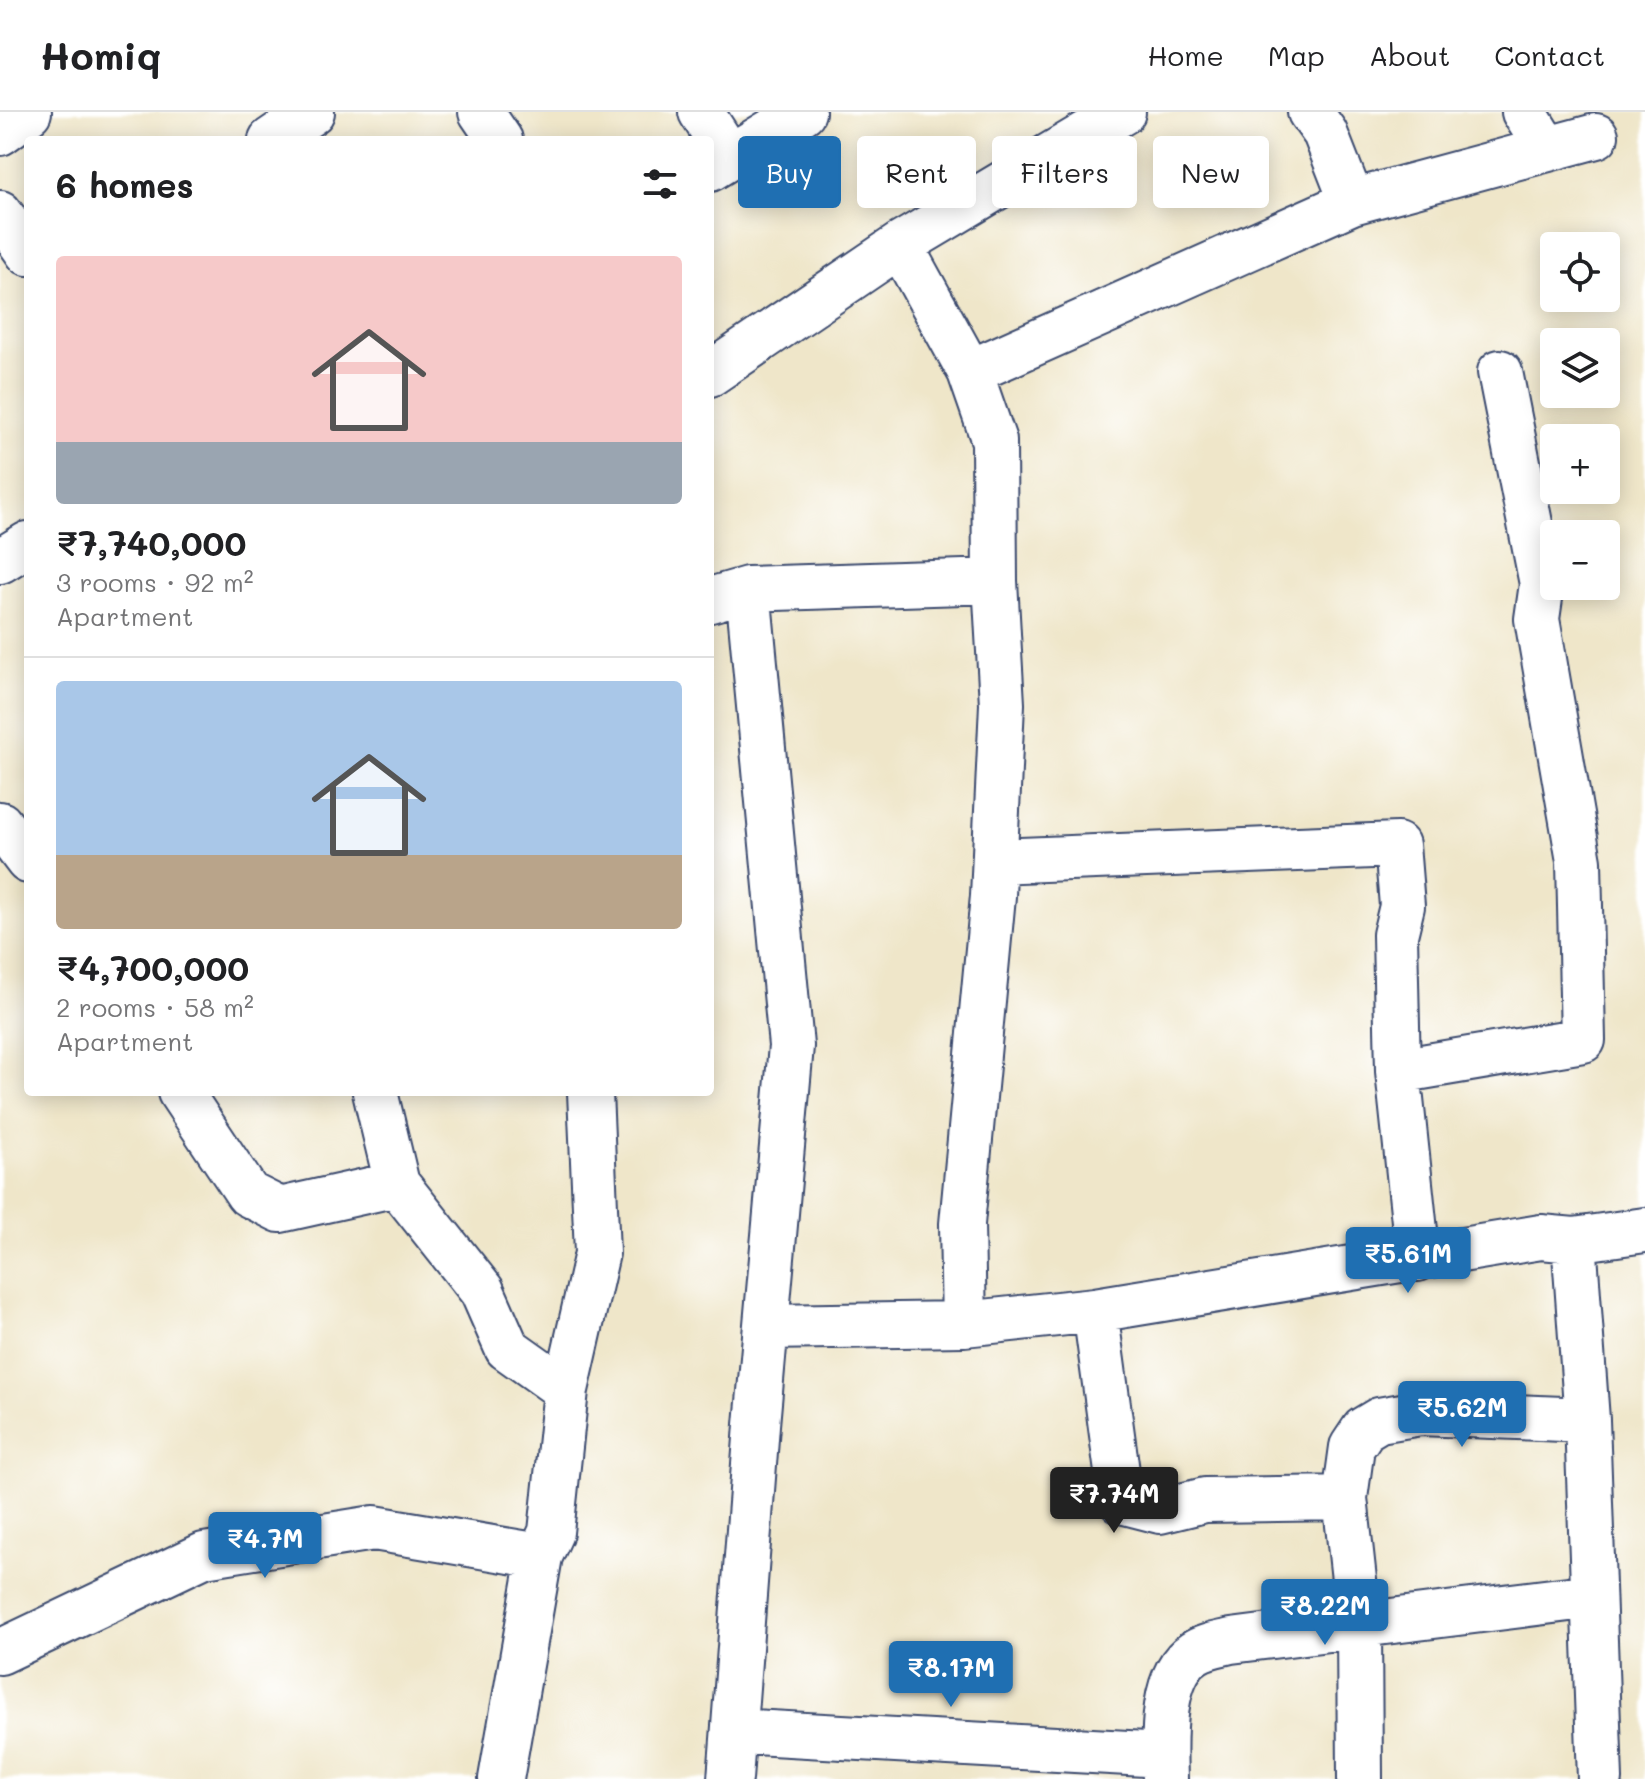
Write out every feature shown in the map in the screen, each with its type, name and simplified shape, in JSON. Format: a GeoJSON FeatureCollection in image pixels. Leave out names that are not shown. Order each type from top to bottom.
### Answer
{"type":"FeatureCollection","features":[{"type":"Feature","properties":{"kind":"street"},"geometry":{"type":"LineString","coordinates":[[0,133],[29,112]]}},
{"type":"Feature","properties":{"kind":"street"},"geometry":{"type":"LineString","coordinates":[[277,136],[312,112]]}},
{"type":"Feature","properties":{"kind":"street"},"geometry":{"type":"LineString","coordinates":[[481,112],[497,136]]}},
{"type":"Feature","properties":{"kind":"street"},"geometry":{"type":"LineString","coordinates":[[701,112],[710,136]]}},
{"type":"Feature","properties":{"kind":"street"},"geometry":{"type":"LineString","coordinates":[[720,163],[803,112]]}},
{"type":"Feature","properties":{"kind":"street"},"geometry":{"type":"LineString","coordinates":[[714,371],[900,245],[1123,112]]}},
{"type":"Feature","properties":{"kind":"street"},"geometry":{"type":"LineString","coordinates":[[1310,112],[1325,133],[1352,202]]}},
{"type":"Feature","properties":{"kind":"street"},"geometry":{"type":"LineString","coordinates":[[1524,112],[1547,149]]}},
{"type":"Feature","properties":{"kind":"street"},"geometry":{"type":"LineString","coordinates":[[970,372],[1352,202],[1596,136]]}},
{"type":"Feature","properties":{"kind":"street"},"geometry":{"type":"LineString","coordinates":[[0,213],[24,247]]}},
{"type":"Feature","properties":{"kind":"street"},"geometry":{"type":"LineString","coordinates":[[900,245],[970,372],[994,441],[995,581],[1002,704],[995,861],[962,1224],[964,1324]]}},
{"type":"Feature","properties":{"kind":"street"},"geometry":{"type":"LineString","coordinates":[[1398,1071],[1583,1040],[1579,861],[1537,619],[1542,584],[1500,372]]}},
{"type":"Feature","properties":{"kind":"street"},"geometry":{"type":"LineString","coordinates":[[0,561],[24,546]]}},
{"type":"Feature","properties":{"kind":"street"},"geometry":{"type":"LineString","coordinates":[[730,1779],[791,1046],[729,595],[995,581]]}},
{"type":"Feature","properties":{"kind":"street"},"geometry":{"type":"LineString","coordinates":[[995,861],[1397,845],[1402,906],[1395,935],[1398,1071],[1418,1259]]}},
{"type":"Feature","properties":{"kind":"street"},"geometry":{"type":"LineString","coordinates":[[183,1096],[248,1194],[280,1210],[397,1184]]}},
{"type":"Feature","properties":{"kind":"street"},"geometry":{"type":"LineString","coordinates":[[376,1096],[397,1184],[482,1291],[507,1348],[566,1390]]}},
{"type":"Feature","properties":{"kind":"street"},"geometry":{"type":"LineString","coordinates":[[501,1779],[540,1556],[551,1532],[566,1390],[597,1253],[590,1096]]}},
{"type":"Feature","properties":{"kind":"street"},"geometry":{"type":"LineString","coordinates":[[766,1327],[964,1324],[1095,1310],[1541,1237],[1574,1240],[1645,1230]]}},
{"type":"Feature","properties":{"kind":"street"},"geometry":{"type":"LineString","coordinates":[[1574,1240],[1587,1420],[1600,1779]]}},
{"type":"Feature","properties":{"kind":"street"},"geometry":{"type":"LineString","coordinates":[[1095,1310],[1121,1501],[1160,1511],[1205,1500],[1345,1498]]}},
{"type":"Feature","properties":{"kind":"street"},"geometry":{"type":"LineString","coordinates":[[1360,1779],[1359,1625],[1345,1498],[1352,1447],[1364,1429],[1379,1420],[1420,1413],[1587,1420]]}},
{"type":"Feature","properties":{"kind":"street"},"geometry":{"type":"LineString","coordinates":[[0,1652],[204,1555],[374,1528],[540,1556]]}},
{"type":"Feature","properties":{"kind":"street"},"geometry":{"type":"LineString","coordinates":[[734,1731],[1164,1767],[1170,1684],[1180,1664],[1196,1651],[1231,1641],[1593,1596]]}}]}
